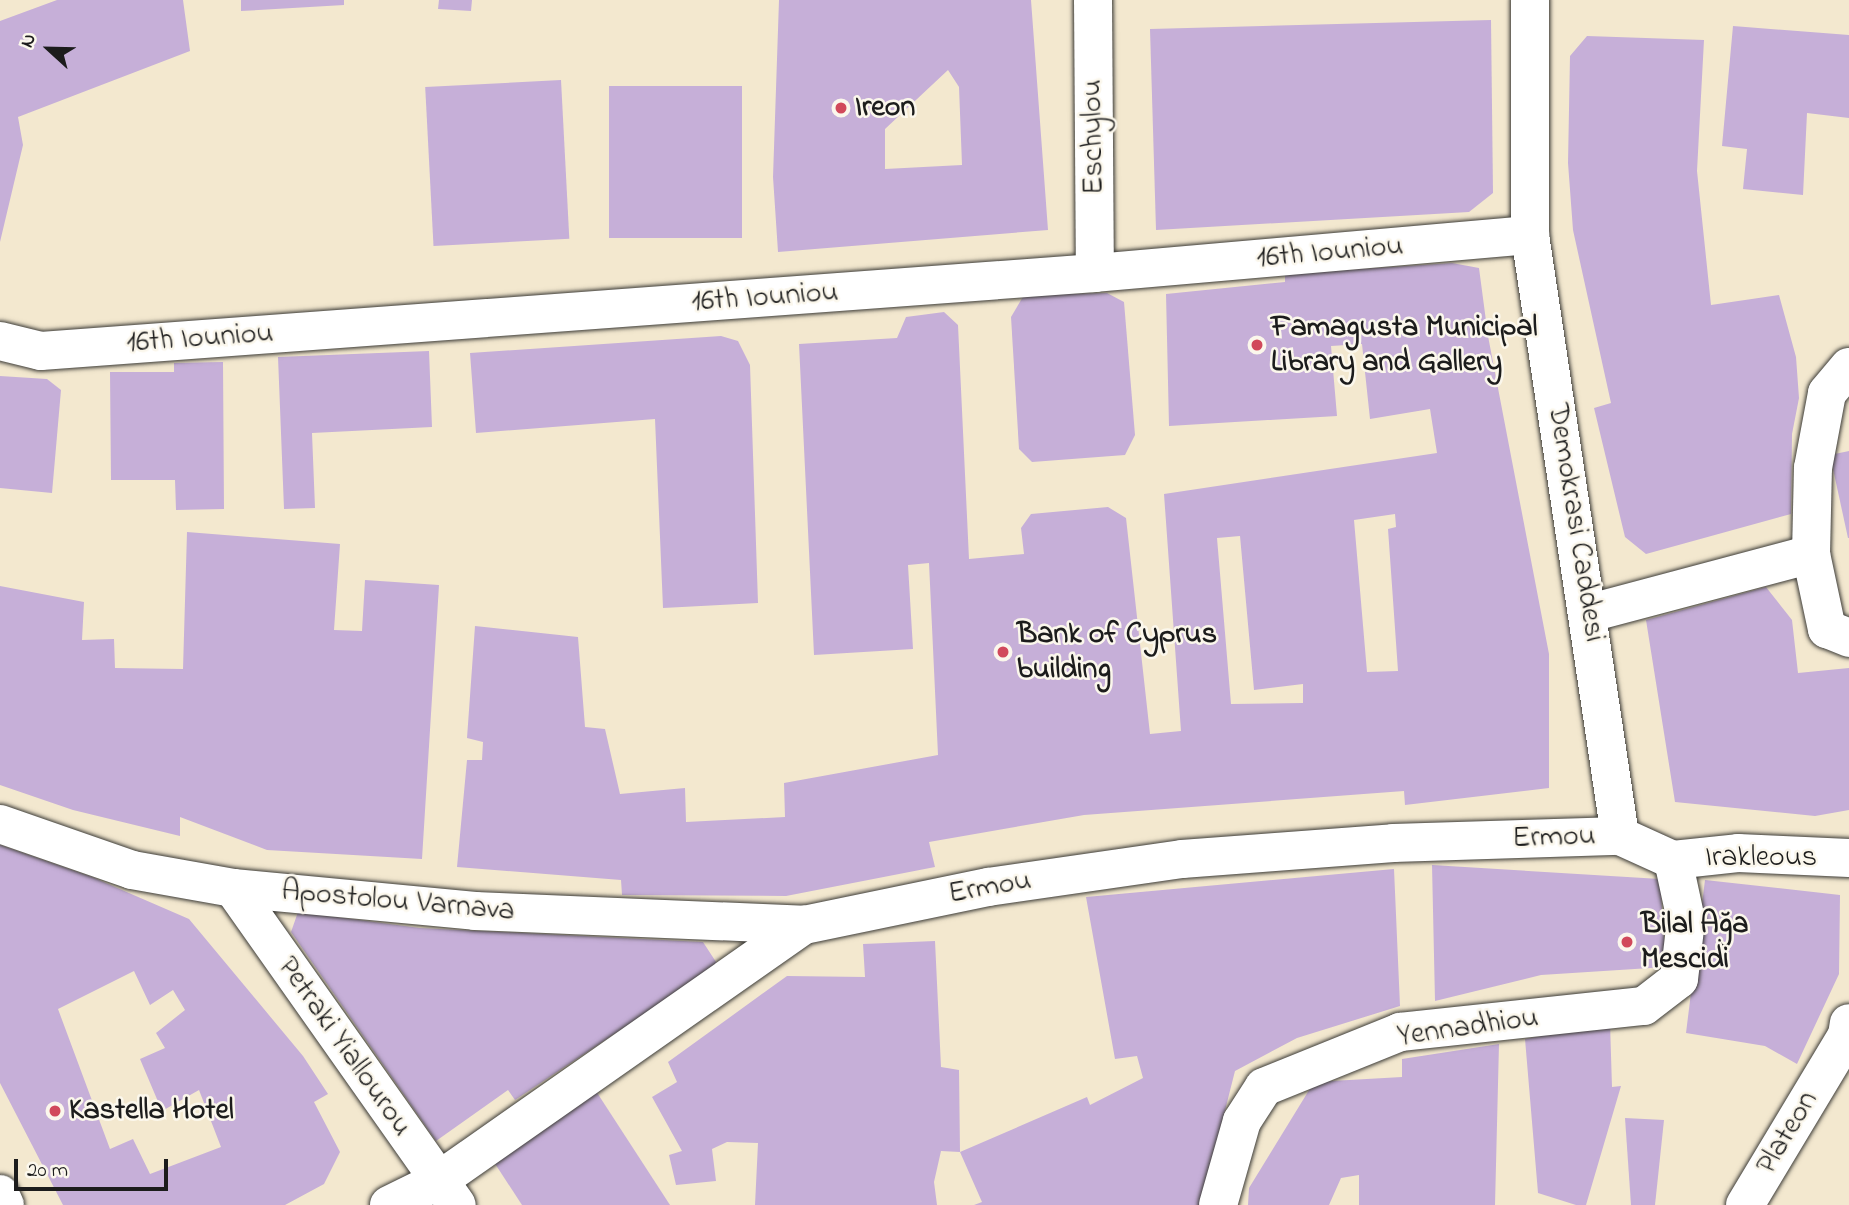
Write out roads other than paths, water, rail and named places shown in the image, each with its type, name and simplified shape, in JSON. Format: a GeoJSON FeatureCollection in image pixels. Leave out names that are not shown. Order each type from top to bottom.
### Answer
{"type":"FeatureCollection","features":[{"type":"Feature","properties":{"kind":"street","name":"Eschylou"},"geometry":{"type":"LineString","coordinates":[[1093,0],[1095,273]]}},
{"type":"Feature","properties":{"kind":"street","name":"Demokrasi Caddesi"},"geometry":{"type":"LineString","coordinates":[[1530,0],[1530,235],[1590,613],[1620,836]]}},
{"type":"Feature","properties":{"kind":"street","name":"16th Iouniou"},"geometry":{"type":"LineString","coordinates":[[0,341],[41,351],[1095,273],[1530,235]]}},
{"type":"Feature","properties":{"kind":"street"},"geometry":{"type":"LineString","coordinates":[[1849,367],[1827,393],[1813,468],[1811,554],[1827,629],[1849,638]]}},
{"type":"Feature","properties":{"kind":"street"},"geometry":{"type":"LineString","coordinates":[[1590,613],[1811,554]]}},
{"type":"Feature","properties":{"kind":"street","name":"Apostolou Varnava"},"geometry":{"type":"LineString","coordinates":[[0,824],[132,870],[233,888],[475,911],[804,925]]}},
{"type":"Feature","properties":{"kind":"street","name":"Ermou"},"geometry":{"type":"LineString","coordinates":[[389,1205],[448,1193],[804,925],[988,887],[1182,859],[1393,843],[1620,836],[1673,860]]}},
{"type":"Feature","properties":{"kind":"street","name":"Irakleous"},"geometry":{"type":"LineString","coordinates":[[1673,860],[1738,853],[1849,858]]}},
{"type":"Feature","properties":{"kind":"street","name":"Yennadhiou"},"geometry":{"type":"LineString","coordinates":[[1218,1205],[1242,1121],[1264,1087],[1400,1032],[1644,1006],[1679,979],[1686,920],[1673,860]]}},
{"type":"Feature","properties":{"kind":"street","name":"Petraki Yiallourou"},"geometry":{"type":"LineString","coordinates":[[233,888],[448,1193]]}},
{"type":"Feature","properties":{"kind":"street","name":"Plateon"},"geometry":{"type":"LineString","coordinates":[[1745,1205],[1847,1035],[1849,1023]]}},
{"type":"Feature","properties":{"kind":"street"},"geometry":{"type":"LineString","coordinates":[[0,1194],[5,1205]]}},
{"type":"Feature","properties":{"kind":"place","name":"Ireon"},"geometry":{"type":"Point","coordinates":[841,108]}},
{"type":"Feature","properties":{"kind":"place","name":"Famagusta Municipal Library and Gallery"},"geometry":{"type":"Point","coordinates":[1257,345]}},
{"type":"Feature","properties":{"kind":"place","name":"Bank of Cyprus building"},"geometry":{"type":"Point","coordinates":[1003,652]}},
{"type":"Feature","properties":{"kind":"place","name":"Bilal Ağa Mescidi"},"geometry":{"type":"Point","coordinates":[1627,942]}},
{"type":"Feature","properties":{"kind":"place","name":"Kastella Hotel"},"geometry":{"type":"Point","coordinates":[55,1111]}}]}
